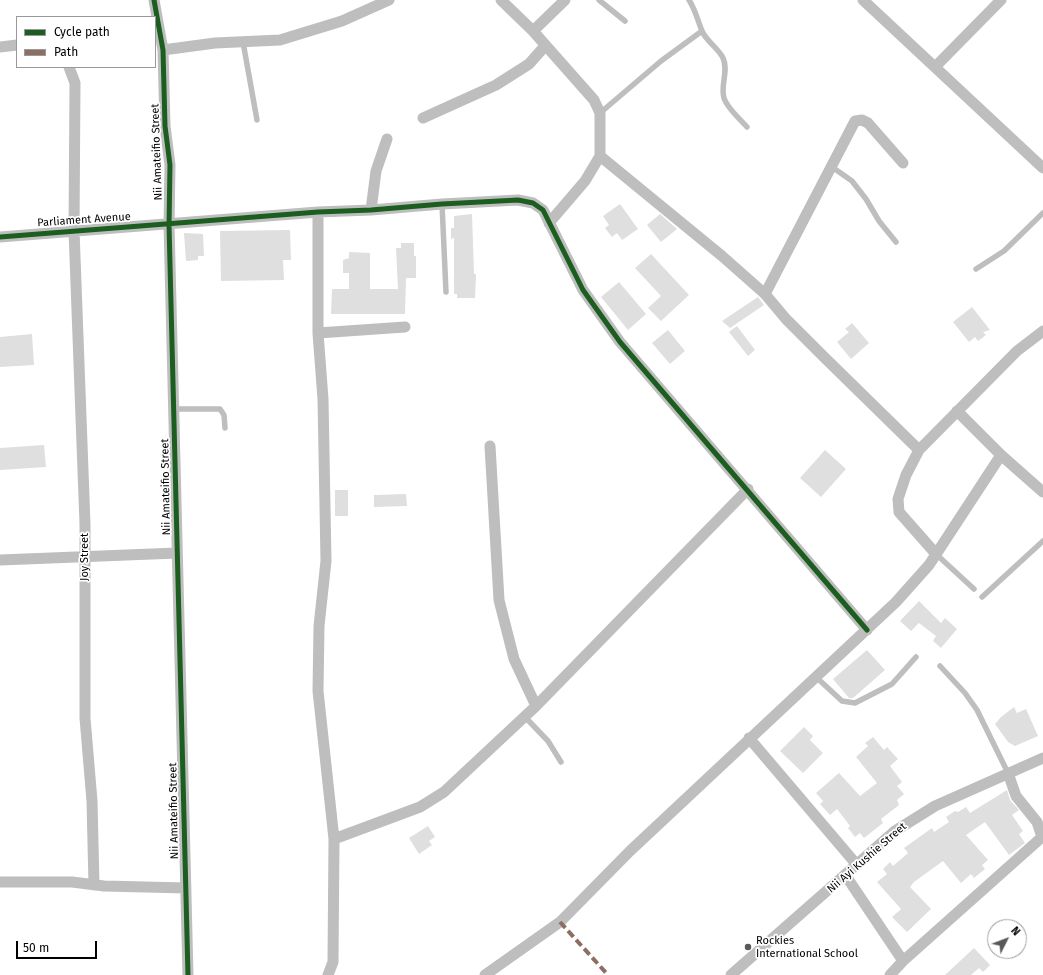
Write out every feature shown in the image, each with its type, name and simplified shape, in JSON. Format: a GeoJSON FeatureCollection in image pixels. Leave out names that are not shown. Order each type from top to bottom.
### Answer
{"type":"FeatureCollection","features":[{"type":"Feature","properties":{"kind":"street","name":"Nii Amateifio Street"},"geometry":{"type":"LineString","coordinates":[[154,0],[163,50],[165,126],[170,165],[169,225],[188,975]]}},
{"type":"Feature","properties":{"kind":"street"},"geometry":{"type":"LineString","coordinates":[[163,50],[216,43],[280,40],[342,21],[389,0]]}},
{"type":"Feature","properties":{"kind":"street"},"geometry":{"type":"LineString","coordinates":[[501,0],[533,31],[594,100],[600,113],[600,156],[585,181],[549,223]]}},
{"type":"Feature","properties":{"kind":"street"},"geometry":{"type":"LineString","coordinates":[[533,31],[565,0]]}},
{"type":"Feature","properties":{"kind":"street"},"geometry":{"type":"LineString","coordinates":[[864,0],[1043,168]]}},
{"type":"Feature","properties":{"kind":"street"},"geometry":{"type":"LineString","coordinates":[[935,67],[1001,0]]}},
{"type":"Feature","properties":{"kind":"street"},"geometry":{"type":"LineString","coordinates":[[0,47],[16,45]]}},
{"type":"Feature","properties":{"kind":"street"},"geometry":{"type":"LineString","coordinates":[[423,118],[496,85],[529,64],[545,46]]}},
{"type":"Feature","properties":{"kind":"street","name":"Joy Street"},"geometry":{"type":"LineString","coordinates":[[69,68],[75,83],[74,230],[84,557],[85,718],[92,801],[94,885]]}},
{"type":"Feature","properties":{"kind":"street"},"geometry":{"type":"LineString","coordinates":[[765,294],[855,121],[862,120],[868,123],[903,163]]}},
{"type":"Feature","properties":{"kind":"street"},"geometry":{"type":"LineString","coordinates":[[371,210],[372,188],[387,139]]}},
{"type":"Feature","properties":{"kind":"street"},"geometry":{"type":"LineString","coordinates":[[600,156],[711,246],[765,294],[786,319],[919,450]]}},
{"type":"Feature","properties":{"kind":"street","name":"Parliament Avenue"},"geometry":{"type":"LineString","coordinates":[[0,236],[169,225],[318,212],[371,210],[442,204],[518,200],[533,203],[543,210],[583,290],[620,342],[748,489],[867,630]]}},
{"type":"Feature","properties":{"kind":"street"},"geometry":{"type":"LineString","coordinates":[[318,212],[318,334],[323,399],[326,561],[319,626],[318,691],[334,838],[333,962],[328,975]]}},
{"type":"Feature","properties":{"kind":"street"},"geometry":{"type":"LineString","coordinates":[[318,334],[406,326]]}},
{"type":"Feature","properties":{"kind":"street"},"geometry":{"type":"LineString","coordinates":[[936,554],[899,512],[898,499],[901,484],[919,450],[1017,351],[1043,331]]}},
{"type":"Feature","properties":{"kind":"street"},"geometry":{"type":"LineString","coordinates":[[957,411],[1001,455],[1043,492]]}},
{"type":"Feature","properties":{"kind":"street"},"geometry":{"type":"LineString","coordinates":[[490,446],[499,600],[514,659],[536,706]]}},
{"type":"Feature","properties":{"kind":"street"},"geometry":{"type":"LineString","coordinates":[[485,975],[560,922],[630,850],[896,602],[929,565],[1001,455]]}},
{"type":"Feature","properties":{"kind":"street"},"geometry":{"type":"LineString","coordinates":[[334,838],[420,807],[444,792],[525,717],[748,489]]}},
{"type":"Feature","properties":{"kind":"street"},"geometry":{"type":"LineString","coordinates":[[0,560],[177,553]]}},
{"type":"Feature","properties":{"kind":"street"},"geometry":{"type":"LineString","coordinates":[[749,738],[857,865]]}},
{"type":"Feature","properties":{"kind":"street","name":"Nii Ayi Kushie Street"},"geometry":{"type":"LineString","coordinates":[[731,975],[846,876],[895,831],[935,806],[1043,758]]}},
{"type":"Feature","properties":{"kind":"street"},"geometry":{"type":"LineString","coordinates":[[890,975],[903,961],[1042,837],[1037,822],[1016,796],[1008,773]]}},
{"type":"Feature","properties":{"kind":"street"},"geometry":{"type":"LineString","coordinates":[[846,876],[903,961]]}},
{"type":"Feature","properties":{"kind":"street"},"geometry":{"type":"LineString","coordinates":[[0,882],[72,882],[94,885],[186,888]]}},
{"type":"Feature","properties":{"kind":"lane"},"geometry":{"type":"LineString","coordinates":[[599,0],[625,21]]}},
{"type":"Feature","properties":{"kind":"lane"},"geometry":{"type":"LineString","coordinates":[[689,0],[697,12],[702,31],[709,43],[723,58],[723,92],[725,101],[747,127]]}},
{"type":"Feature","properties":{"kind":"lane"},"geometry":{"type":"LineString","coordinates":[[600,113],[661,61],[702,31]]}},
{"type":"Feature","properties":{"kind":"lane"},"geometry":{"type":"LineString","coordinates":[[243,42],[257,120]]}},
{"type":"Feature","properties":{"kind":"lane"},"geometry":{"type":"LineString","coordinates":[[832,167],[852,181],[866,199],[879,221],[896,242]]}},
{"type":"Feature","properties":{"kind":"lane"},"geometry":{"type":"LineString","coordinates":[[442,204],[446,292]]}},
{"type":"Feature","properties":{"kind":"lane"},"geometry":{"type":"LineString","coordinates":[[976,269],[1004,251],[1043,213]]}},
{"type":"Feature","properties":{"kind":"lane"},"geometry":{"type":"LineString","coordinates":[[174,409],[220,409],[224,415],[225,428]]}},
{"type":"Feature","properties":{"kind":"lane"},"geometry":{"type":"LineString","coordinates":[[982,597],[1043,541]]}},
{"type":"Feature","properties":{"kind":"lane"},"geometry":{"type":"LineString","coordinates":[[936,554],[974,589]]}},
{"type":"Feature","properties":{"kind":"lane"},"geometry":{"type":"LineString","coordinates":[[816,677],[842,702],[855,704],[892,684],[916,657]]}},
{"type":"Feature","properties":{"kind":"lane"},"geometry":{"type":"LineString","coordinates":[[940,666],[965,693],[976,710],[1008,773]]}},
{"type":"Feature","properties":{"kind":"lane"},"geometry":{"type":"LineString","coordinates":[[525,717],[548,742],[561,762]]}},
{"type":"Feature","properties":{"kind":"building"},"geometry":{"type":"Polygon","coordinates":[[[620,204],[638,229],[622,240],[617,233],[612,237],[605,228],[609,225],[603,216],[620,204]]]}},
{"type":"Feature","properties":{"kind":"building"},"geometry":{"type":"Polygon","coordinates":[[[472,214],[474,274],[476,274],[475,298],[457,298],[457,294],[454,294],[454,238],[451,239],[451,228],[454,228],[454,216],[472,214]]]}},
{"type":"Feature","properties":{"kind":"building"},"geometry":{"type":"Polygon","coordinates":[[[660,214],[677,229],[661,242],[647,225],[660,214]]]}},
{"type":"Feature","properties":{"kind":"building"},"geometry":{"type":"Polygon","coordinates":[[[290,230],[291,260],[283,260],[284,280],[221,281],[220,231],[290,230]]]}},
{"type":"Feature","properties":{"kind":"building"},"geometry":{"type":"Polygon","coordinates":[[[184,233],[203,234],[204,256],[198,256],[198,260],[186,261],[184,233]]]}},
{"type":"Feature","properties":{"kind":"building"},"geometry":{"type":"Polygon","coordinates":[[[401,243],[414,243],[414,256],[416,256],[416,278],[406,278],[405,314],[331,314],[332,289],[349,289],[349,273],[343,273],[343,260],[349,258],[349,252],[370,253],[370,289],[398,289],[396,248],[401,248],[401,243]]]}},
{"type":"Feature","properties":{"kind":"building"},"geometry":{"type":"Polygon","coordinates":[[[651,254],[689,295],[661,321],[648,308],[661,296],[635,268],[651,254]]]}},
{"type":"Feature","properties":{"kind":"building"},"geometry":{"type":"Polygon","coordinates":[[[619,282],[646,314],[628,330],[601,297],[619,282]]]}},
{"type":"Feature","properties":{"kind":"building"},"geometry":{"type":"Polygon","coordinates":[[[758,297],[764,305],[730,328],[722,321],[758,297]]]}},
{"type":"Feature","properties":{"kind":"building"},"geometry":{"type":"Polygon","coordinates":[[[972,307],[990,330],[983,332],[986,335],[978,341],[975,337],[969,342],[953,322],[972,307]]]}},
{"type":"Feature","properties":{"kind":"building"},"geometry":{"type":"Polygon","coordinates":[[[852,323],[869,343],[851,359],[837,342],[849,332],[845,329],[852,323]]]}},
{"type":"Feature","properties":{"kind":"building"},"geometry":{"type":"Polygon","coordinates":[[[737,326],[755,350],[748,356],[729,332],[737,326]]]}},
{"type":"Feature","properties":{"kind":"building"},"geometry":{"type":"Polygon","coordinates":[[[668,330],[685,351],[670,364],[652,343],[668,330]]]}},
{"type":"Feature","properties":{"kind":"building"},"geometry":{"type":"Polygon","coordinates":[[[32,334],[34,365],[0,367],[0,337],[32,334]]]}},
{"type":"Feature","properties":{"kind":"building"},"geometry":{"type":"Polygon","coordinates":[[[44,445],[46,467],[0,470],[0,448],[44,445]]]}},
{"type":"Feature","properties":{"kind":"building"},"geometry":{"type":"Polygon","coordinates":[[[825,450],[846,469],[821,497],[800,478],[825,450]]]}},
{"type":"Feature","properties":{"kind":"building"},"geometry":{"type":"Polygon","coordinates":[[[335,490],[348,490],[348,516],[335,516],[335,490]]]}},
{"type":"Feature","properties":{"kind":"building"},"geometry":{"type":"Polygon","coordinates":[[[406,494],[407,506],[374,507],[374,495],[406,494]]]}},
{"type":"Feature","properties":{"kind":"building"},"geometry":{"type":"Polygon","coordinates":[[[919,601],[941,623],[945,618],[957,629],[941,648],[933,641],[936,636],[919,623],[911,631],[900,621],[919,601]]]}},
{"type":"Feature","properties":{"kind":"building"},"geometry":{"type":"Polygon","coordinates":[[[867,650],[885,670],[853,698],[849,698],[833,679],[867,650]]]}},
{"type":"Feature","properties":{"kind":"building"},"geometry":{"type":"Polygon","coordinates":[[[1014,707],[1017,713],[1026,709],[1038,736],[1015,746],[1008,742],[995,724],[1001,717],[1014,707]]]}},
{"type":"Feature","properties":{"kind":"building"},"geometry":{"type":"Polygon","coordinates":[[[804,727],[813,736],[810,740],[823,753],[803,773],[780,751],[804,727]]]}},
{"type":"Feature","properties":{"kind":"building"},"geometry":{"type":"Polygon","coordinates":[[[873,737],[884,750],[887,747],[898,759],[890,766],[902,782],[897,786],[904,794],[897,800],[899,805],[881,819],[883,823],[864,838],[860,833],[855,837],[848,828],[850,826],[837,809],[830,815],[820,804],[823,801],[816,793],[839,773],[860,796],[877,783],[856,757],[868,746],[865,743],[873,737]]]}},
{"type":"Feature","properties":{"kind":"building"},"geometry":{"type":"Polygon","coordinates":[[[1007,790],[1010,800],[1019,810],[1012,815],[1023,831],[1019,834],[1025,843],[1009,855],[985,822],[966,835],[988,860],[982,865],[985,869],[974,878],[971,874],[961,883],[943,861],[914,882],[910,887],[931,909],[907,932],[892,917],[901,909],[877,882],[887,874],[883,869],[890,862],[893,866],[908,853],[904,848],[932,828],[934,832],[949,822],[946,817],[955,811],[958,812],[966,807],[970,813],[1007,790]]]}},
{"type":"Feature","properties":{"kind":"building"},"geometry":{"type":"Polygon","coordinates":[[[428,826],[435,837],[429,841],[432,845],[419,854],[409,838],[428,826]]]}},
{"type":"Feature","properties":{"kind":"building"},"geometry":{"type":"Polygon","coordinates":[[[974,948],[990,965],[983,972],[979,968],[971,975],[945,975],[974,948]]]}},
{"type":"Feature","properties":{"kind":"marked path"},"geometry":{"type":"LineString","coordinates":[[560,922],[608,975]]}},
{"type":"Feature","properties":{"kind":"cycle path"},"geometry":{"type":"LineString","coordinates":[[154,0],[163,50],[165,126],[170,165],[169,225],[188,975]]}},
{"type":"Feature","properties":{"kind":"cycle path"},"geometry":{"type":"LineString","coordinates":[[0,237],[318,212],[371,210],[442,204],[518,200],[533,203],[543,210],[583,290],[620,342],[867,630]]}},
{"type":"Feature","properties":{"kind":"place","name":"Rockies International School"},"geometry":{"type":"Point","coordinates":[748,947]}}]}
